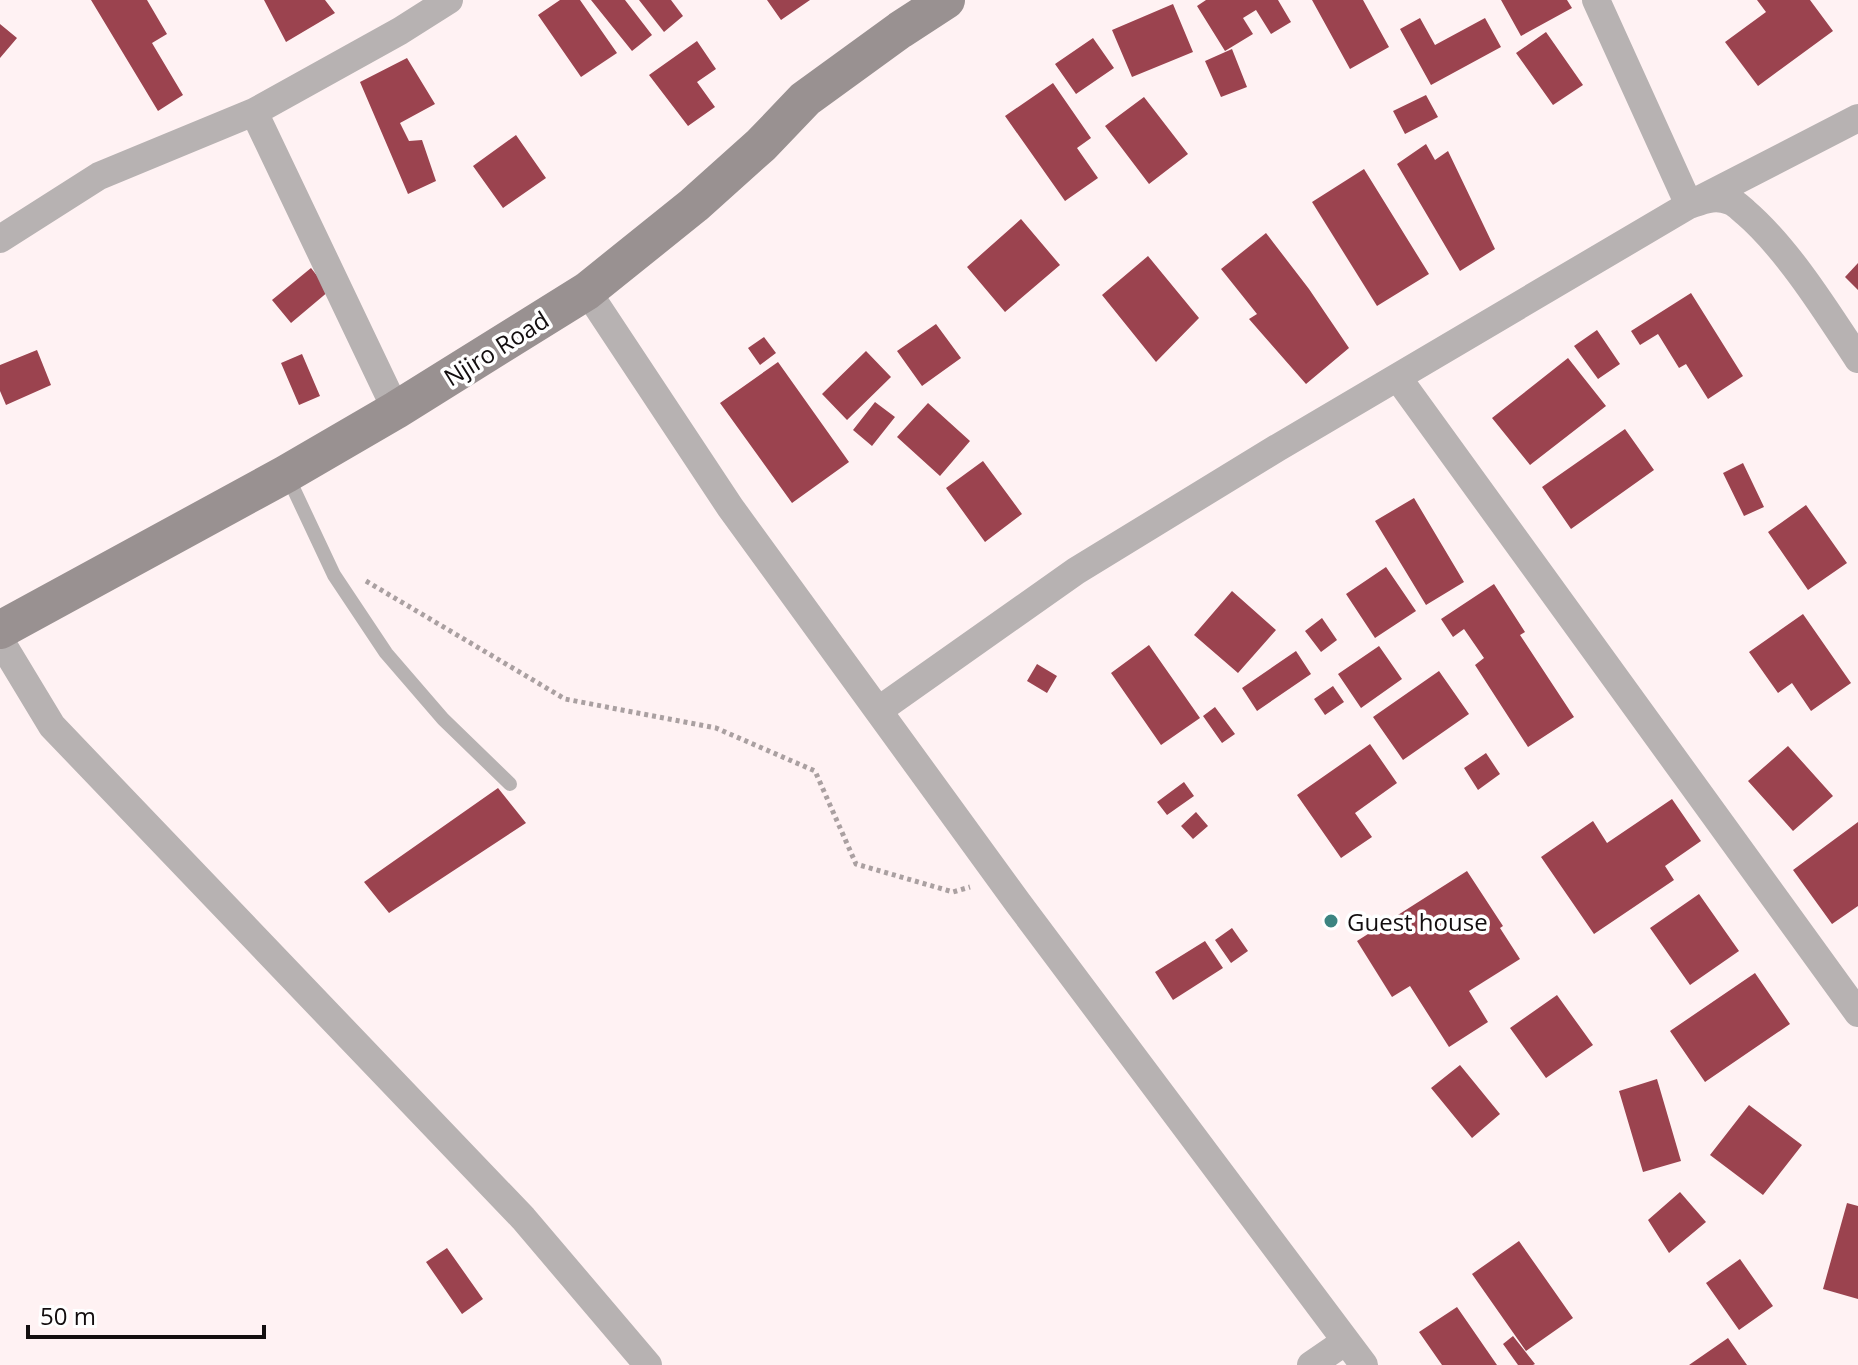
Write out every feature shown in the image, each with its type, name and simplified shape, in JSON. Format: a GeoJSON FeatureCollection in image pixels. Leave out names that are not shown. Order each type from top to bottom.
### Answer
{"type":"FeatureCollection","features":[{"type":"Feature","properties":{"kind":"street"},"geometry":{"type":"LineString","coordinates":[[0,239],[99,176],[254,112],[400,31],[449,0]]}},
{"type":"Feature","properties":{"kind":"street","name":"Njiro Road"},"geometry":{"type":"LineString","coordinates":[[0,630],[286,474],[396,410],[587,291],[694,205],[761,145],[805,99],[946,0]]}},
{"type":"Feature","properties":{"kind":"street"},"geometry":{"type":"LineString","coordinates":[[1596,0],[1689,205]]}},
{"type":"Feature","properties":{"kind":"street"},"geometry":{"type":"LineString","coordinates":[[254,112],[396,410]]}},
{"type":"Feature","properties":{"kind":"street"},"geometry":{"type":"LineString","coordinates":[[879,710],[1076,571],[1277,448],[1689,205],[1858,118]]}},
{"type":"Feature","properties":{"kind":"street"},"geometry":{"type":"LineString","coordinates":[[1689,205],[1714,197],[1732,202],[1768,233],[1858,359]]}},
{"type":"Feature","properties":{"kind":"street"},"geometry":{"type":"LineString","coordinates":[[587,291],[730,507],[999,878],[1364,1365]]}},
{"type":"Feature","properties":{"kind":"street"},"geometry":{"type":"LineString","coordinates":[[1398,378],[1858,1013]]}},
{"type":"Feature","properties":{"kind":"street"},"geometry":{"type":"LineString","coordinates":[[0,640],[52,726],[523,1218],[648,1365]]}},
{"type":"Feature","properties":{"kind":"street"},"geometry":{"type":"LineString","coordinates":[[1311,1365],[1346,1341]]}},
{"type":"Feature","properties":{"kind":"lane"},"geometry":{"type":"LineString","coordinates":[[286,474],[334,575],[386,653],[443,719],[510,784]]}},
{"type":"Feature","properties":{"kind":"path"},"geometry":{"type":"LineString","coordinates":[[327,558],[565,699],[716,728],[815,771],[856,864],[953,892],[999,878]]}},
{"type":"Feature","properties":{"kind":"building"},"geometry":{"type":"Polygon","coordinates":[[[91,0],[147,0],[167,34],[152,43],[183,95],[158,111],[91,0]]]}},
{"type":"Feature","properties":{"kind":"building"},"geometry":{"type":"Polygon","coordinates":[[[264,0],[325,0],[335,13],[286,42],[264,0]]]}},
{"type":"Feature","properties":{"kind":"building"},"geometry":{"type":"Polygon","coordinates":[[[560,0],[580,0],[617,53],[581,77],[538,15],[560,0]]]}},
{"type":"Feature","properties":{"kind":"building"},"geometry":{"type":"Polygon","coordinates":[[[591,0],[625,0],[652,35],[632,51],[591,0]]]}},
{"type":"Feature","properties":{"kind":"building"},"geometry":{"type":"Polygon","coordinates":[[[639,0],[671,0],[683,16],[664,32],[639,0]]]}},
{"type":"Feature","properties":{"kind":"building"},"geometry":{"type":"Polygon","coordinates":[[[767,0],[810,0],[781,20],[767,0]]]}},
{"type":"Feature","properties":{"kind":"building"},"geometry":{"type":"Polygon","coordinates":[[[1206,0],[1278,0],[1291,22],[1271,34],[1256,10],[1243,18],[1253,34],[1225,51],[1197,6],[1206,0]]]}},
{"type":"Feature","properties":{"kind":"building"},"geometry":{"type":"Polygon","coordinates":[[[1312,0],[1363,0],[1389,47],[1350,69],[1312,0]]]}},
{"type":"Feature","properties":{"kind":"building"},"geometry":{"type":"Polygon","coordinates":[[[1501,0],[1567,0],[1572,8],[1521,36],[1501,0]]]}},
{"type":"Feature","properties":{"kind":"building"},"geometry":{"type":"Polygon","coordinates":[[[1757,0],[1810,0],[1833,31],[1758,86],[1725,42],[1766,12],[1757,0]]]}},
{"type":"Feature","properties":{"kind":"building"},"geometry":{"type":"Polygon","coordinates":[[[1173,4],[1193,52],[1132,77],[1112,30],[1173,4]]]}},
{"type":"Feature","properties":{"kind":"building"},"geometry":{"type":"Polygon","coordinates":[[[1420,18],[1435,45],[1485,18],[1501,47],[1431,85],[1400,29],[1420,18]]]}},
{"type":"Feature","properties":{"kind":"building"},"geometry":{"type":"Polygon","coordinates":[[[0,24],[17,38],[0,58],[0,24]]]}},
{"type":"Feature","properties":{"kind":"building"},"geometry":{"type":"Polygon","coordinates":[[[1546,32],[1583,85],[1553,105],[1516,53],[1546,32]]]}},
{"type":"Feature","properties":{"kind":"building"},"geometry":{"type":"Polygon","coordinates":[[[1093,38],[1114,68],[1076,94],[1055,64],[1093,38]]]}},
{"type":"Feature","properties":{"kind":"building"},"geometry":{"type":"Polygon","coordinates":[[[697,41],[716,69],[697,82],[715,107],[688,126],[649,75],[697,41]]]}},
{"type":"Feature","properties":{"kind":"building"},"geometry":{"type":"Polygon","coordinates":[[[1232,49],[1247,87],[1221,97],[1205,61],[1232,49]]]}},
{"type":"Feature","properties":{"kind":"building"},"geometry":{"type":"Polygon","coordinates":[[[407,58],[435,104],[400,123],[409,141],[422,140],[436,181],[408,194],[360,82],[407,58]]]}},
{"type":"Feature","properties":{"kind":"building"},"geometry":{"type":"Polygon","coordinates":[[[1053,83],[1091,138],[1077,148],[1098,178],[1065,201],[1005,116],[1053,83]]]}},
{"type":"Feature","properties":{"kind":"building"},"geometry":{"type":"Polygon","coordinates":[[[1426,95],[1438,117],[1405,134],[1393,111],[1426,95]]]}},
{"type":"Feature","properties":{"kind":"building"},"geometry":{"type":"Polygon","coordinates":[[[1144,97],[1188,154],[1149,184],[1105,126],[1144,97]]]}},
{"type":"Feature","properties":{"kind":"building"},"geometry":{"type":"Polygon","coordinates":[[[516,135],[546,178],[503,208],[473,166],[516,135]]]}},
{"type":"Feature","properties":{"kind":"building"},"geometry":{"type":"Polygon","coordinates":[[[1426,144],[1435,160],[1448,151],[1495,249],[1460,271],[1397,164],[1426,144]]]}},
{"type":"Feature","properties":{"kind":"building"},"geometry":{"type":"Polygon","coordinates":[[[1364,169],[1429,274],[1377,306],[1312,202],[1364,169]]]}},
{"type":"Feature","properties":{"kind":"building"},"geometry":{"type":"Polygon","coordinates":[[[1021,219],[1060,265],[1005,312],[967,267],[1021,219]]]}},
{"type":"Feature","properties":{"kind":"building"},"geometry":{"type":"Polygon","coordinates":[[[1266,233],[1349,348],[1306,384],[1249,319],[1257,314],[1221,269],[1266,233]]]}},
{"type":"Feature","properties":{"kind":"building"},"geometry":{"type":"Polygon","coordinates":[[[1148,256],[1199,318],[1156,362],[1102,295],[1148,256]]]}},
{"type":"Feature","properties":{"kind":"building"},"geometry":{"type":"Polygon","coordinates":[[[1858,263],[1858,290],[1845,277],[1858,263]]]}},
{"type":"Feature","properties":{"kind":"building"},"geometry":{"type":"Polygon","coordinates":[[[311,268],[329,291],[291,323],[272,300],[311,268]]]}},
{"type":"Feature","properties":{"kind":"building"},"geometry":{"type":"Polygon","coordinates":[[[1691,293],[1743,376],[1708,399],[1686,364],[1679,368],[1658,334],[1640,345],[1631,331],[1691,293]]]}},
{"type":"Feature","properties":{"kind":"building"},"geometry":{"type":"Polygon","coordinates":[[[936,324],[961,358],[922,386],[897,351],[936,324]]]}},
{"type":"Feature","properties":{"kind":"building"},"geometry":{"type":"Polygon","coordinates":[[[1597,330],[1620,364],[1598,379],[1574,346],[1597,330]]]}},
{"type":"Feature","properties":{"kind":"building"},"geometry":{"type":"Polygon","coordinates":[[[764,337],[776,353],[760,365],[748,348],[764,337]]]}},
{"type":"Feature","properties":{"kind":"building"},"geometry":{"type":"Polygon","coordinates":[[[37,350],[51,385],[6,405],[0,391],[0,365],[37,350]]]}},
{"type":"Feature","properties":{"kind":"building"},"geometry":{"type":"Polygon","coordinates":[[[866,351],[891,377],[847,420],[822,394],[866,351]]]}},
{"type":"Feature","properties":{"kind":"building"},"geometry":{"type":"Polygon","coordinates":[[[302,354],[320,396],[299,405],[281,363],[302,354]]]}},
{"type":"Feature","properties":{"kind":"building"},"geometry":{"type":"Polygon","coordinates":[[[1568,358],[1606,406],[1530,465],[1492,418],[1568,358]]]}},
{"type":"Feature","properties":{"kind":"building"},"geometry":{"type":"Polygon","coordinates":[[[778,362],[849,462],[792,503],[720,403],[778,362]]]}},
{"type":"Feature","properties":{"kind":"building"},"geometry":{"type":"Polygon","coordinates":[[[875,402],[895,417],[872,446],[853,430],[875,402]]]}},
{"type":"Feature","properties":{"kind":"building"},"geometry":{"type":"Polygon","coordinates":[[[928,403],[970,441],[940,476],[897,437],[928,403]]]}},
{"type":"Feature","properties":{"kind":"building"},"geometry":{"type":"Polygon","coordinates":[[[1625,429],[1654,470],[1571,529],[1542,487],[1625,429]]]}},
{"type":"Feature","properties":{"kind":"building"},"geometry":{"type":"Polygon","coordinates":[[[983,461],[1022,514],[985,542],[946,488],[983,461]]]}},
{"type":"Feature","properties":{"kind":"building"},"geometry":{"type":"Polygon","coordinates":[[[1743,463],[1764,507],[1744,516],[1723,473],[1743,463]]]}},
{"type":"Feature","properties":{"kind":"building"},"geometry":{"type":"Polygon","coordinates":[[[1414,498],[1464,582],[1426,605],[1375,521],[1414,498]]]}},
{"type":"Feature","properties":{"kind":"building"},"geometry":{"type":"Polygon","coordinates":[[[1806,505],[1847,563],[1808,590],[1768,532],[1806,505]]]}},
{"type":"Feature","properties":{"kind":"building"},"geometry":{"type":"Polygon","coordinates":[[[1386,567],[1416,611],[1375,638],[1346,594],[1386,567]]]}},
{"type":"Feature","properties":{"kind":"building"},"geometry":{"type":"Polygon","coordinates":[[[1494,584],[1525,632],[1520,635],[1574,717],[1528,747],[1475,665],[1484,658],[1464,629],[1453,637],[1441,619],[1494,584]]]}},
{"type":"Feature","properties":{"kind":"building"},"geometry":{"type":"Polygon","coordinates":[[[1232,591],[1276,630],[1238,673],[1194,635],[1232,591]]]}},
{"type":"Feature","properties":{"kind":"building"},"geometry":{"type":"Polygon","coordinates":[[[1803,614],[1851,683],[1811,711],[1792,683],[1778,693],[1749,652],[1803,614]]]}},
{"type":"Feature","properties":{"kind":"building"},"geometry":{"type":"Polygon","coordinates":[[[1322,618],[1337,640],[1321,652],[1305,631],[1322,618]]]}},
{"type":"Feature","properties":{"kind":"building"},"geometry":{"type":"Polygon","coordinates":[[[1149,645],[1200,718],[1161,745],[1111,673],[1149,645]]]}},
{"type":"Feature","properties":{"kind":"building"},"geometry":{"type":"Polygon","coordinates":[[[1379,646],[1402,679],[1361,708],[1338,674],[1379,646]]]}},
{"type":"Feature","properties":{"kind":"building"},"geometry":{"type":"Polygon","coordinates":[[[1296,651],[1311,674],[1257,711],[1242,688],[1296,651]]]}},
{"type":"Feature","properties":{"kind":"building"},"geometry":{"type":"Polygon","coordinates":[[[1037,664],[1057,676],[1047,693],[1027,681],[1037,664]]]}},
{"type":"Feature","properties":{"kind":"building"},"geometry":{"type":"Polygon","coordinates":[[[1439,671],[1469,714],[1403,760],[1373,717],[1439,671]]]}},
{"type":"Feature","properties":{"kind":"building"},"geometry":{"type":"Polygon","coordinates":[[[1333,686],[1344,702],[1325,715],[1314,699],[1333,686]]]}},
{"type":"Feature","properties":{"kind":"building"},"geometry":{"type":"Polygon","coordinates":[[[1215,707],[1235,734],[1222,743],[1203,716],[1215,707]]]}},
{"type":"Feature","properties":{"kind":"building"},"geometry":{"type":"Polygon","coordinates":[[[1370,744],[1397,783],[1355,813],[1372,837],[1341,858],[1297,795],[1370,744]]]}},
{"type":"Feature","properties":{"kind":"building"},"geometry":{"type":"Polygon","coordinates":[[[1788,746],[1833,796],[1793,831],[1748,781],[1788,746]]]}},
{"type":"Feature","properties":{"kind":"building"},"geometry":{"type":"Polygon","coordinates":[[[1486,753],[1500,774],[1478,790],[1464,768],[1486,753]]]}},
{"type":"Feature","properties":{"kind":"building"},"geometry":{"type":"Polygon","coordinates":[[[1184,782],[1194,796],[1167,815],[1157,802],[1184,782]]]}},
{"type":"Feature","properties":{"kind":"building"},"geometry":{"type":"Polygon","coordinates":[[[498,788],[526,823],[389,913],[364,882],[498,788]]]}},
{"type":"Feature","properties":{"kind":"building"},"geometry":{"type":"Polygon","coordinates":[[[1672,799],[1701,841],[1665,866],[1674,880],[1594,934],[1541,857],[1593,821],[1607,843],[1672,799]]]}},
{"type":"Feature","properties":{"kind":"building"},"geometry":{"type":"Polygon","coordinates":[[[1196,812],[1208,826],[1193,839],[1181,826],[1196,812]]]}},
{"type":"Feature","properties":{"kind":"building"},"geometry":{"type":"Polygon","coordinates":[[[1858,822],[1858,906],[1832,924],[1793,870],[1858,822]]]}},
{"type":"Feature","properties":{"kind":"building"},"geometry":{"type":"Polygon","coordinates":[[[1467,871],[1503,926],[1500,928],[1520,959],[1469,991],[1488,1022],[1449,1047],[1410,986],[1392,997],[1357,941],[1467,871]]]}},
{"type":"Feature","properties":{"kind":"building"},"geometry":{"type":"Polygon","coordinates":[[[1699,894],[1739,951],[1690,985],[1650,928],[1699,894]]]}},
{"type":"Feature","properties":{"kind":"building"},"geometry":{"type":"Polygon","coordinates":[[[1232,928],[1248,951],[1231,963],[1215,940],[1232,928]]]}},
{"type":"Feature","properties":{"kind":"building"},"geometry":{"type":"Polygon","coordinates":[[[1205,941],[1223,968],[1173,1000],[1155,972],[1205,941]]]}},
{"type":"Feature","properties":{"kind":"building"},"geometry":{"type":"Polygon","coordinates":[[[1755,973],[1790,1024],[1705,1082],[1670,1031],[1755,973]]]}},
{"type":"Feature","properties":{"kind":"building"},"geometry":{"type":"Polygon","coordinates":[[[1557,995],[1593,1045],[1546,1078],[1510,1028],[1557,995]]]}},
{"type":"Feature","properties":{"kind":"building"},"geometry":{"type":"Polygon","coordinates":[[[1460,1065],[1500,1114],[1472,1138],[1431,1088],[1460,1065]]]}},
{"type":"Feature","properties":{"kind":"building"},"geometry":{"type":"Polygon","coordinates":[[[1657,1079],[1681,1161],[1643,1172],[1619,1091],[1657,1079]]]}},
{"type":"Feature","properties":{"kind":"building"},"geometry":{"type":"Polygon","coordinates":[[[1749,1105],[1802,1145],[1763,1195],[1710,1155],[1749,1105]]]}},
{"type":"Feature","properties":{"kind":"building"},"geometry":{"type":"Polygon","coordinates":[[[1680,1192],[1706,1222],[1669,1253],[1648,1220],[1680,1192]]]}},
{"type":"Feature","properties":{"kind":"building"},"geometry":{"type":"Polygon","coordinates":[[[1847,1203],[1858,1206],[1858,1299],[1823,1289],[1847,1203]]]}},
{"type":"Feature","properties":{"kind":"building"},"geometry":{"type":"Polygon","coordinates":[[[1519,1241],[1573,1318],[1526,1351],[1472,1274],[1519,1241]]]}},
{"type":"Feature","properties":{"kind":"building"},"geometry":{"type":"Polygon","coordinates":[[[447,1248],[483,1299],[462,1314],[426,1262],[447,1248]]]}},
{"type":"Feature","properties":{"kind":"building"},"geometry":{"type":"Polygon","coordinates":[[[1740,1259],[1773,1306],[1739,1330],[1706,1283],[1740,1259]]]}},
{"type":"Feature","properties":{"kind":"building"},"geometry":{"type":"Polygon","coordinates":[[[1457,1307],[1497,1365],[1442,1365],[1419,1332],[1457,1307]]]}},
{"type":"Feature","properties":{"kind":"building"},"geometry":{"type":"Polygon","coordinates":[[[1513,1336],[1535,1364],[1518,1365],[1503,1344],[1513,1336]]]}},
{"type":"Feature","properties":{"kind":"building"},"geometry":{"type":"Polygon","coordinates":[[[1728,1338],[1747,1365],[1689,1365],[1728,1338]]]}},
{"type":"Feature","properties":{"kind":"place","name":"Guest house"},"geometry":{"type":"Point","coordinates":[1331,921]}}]}
